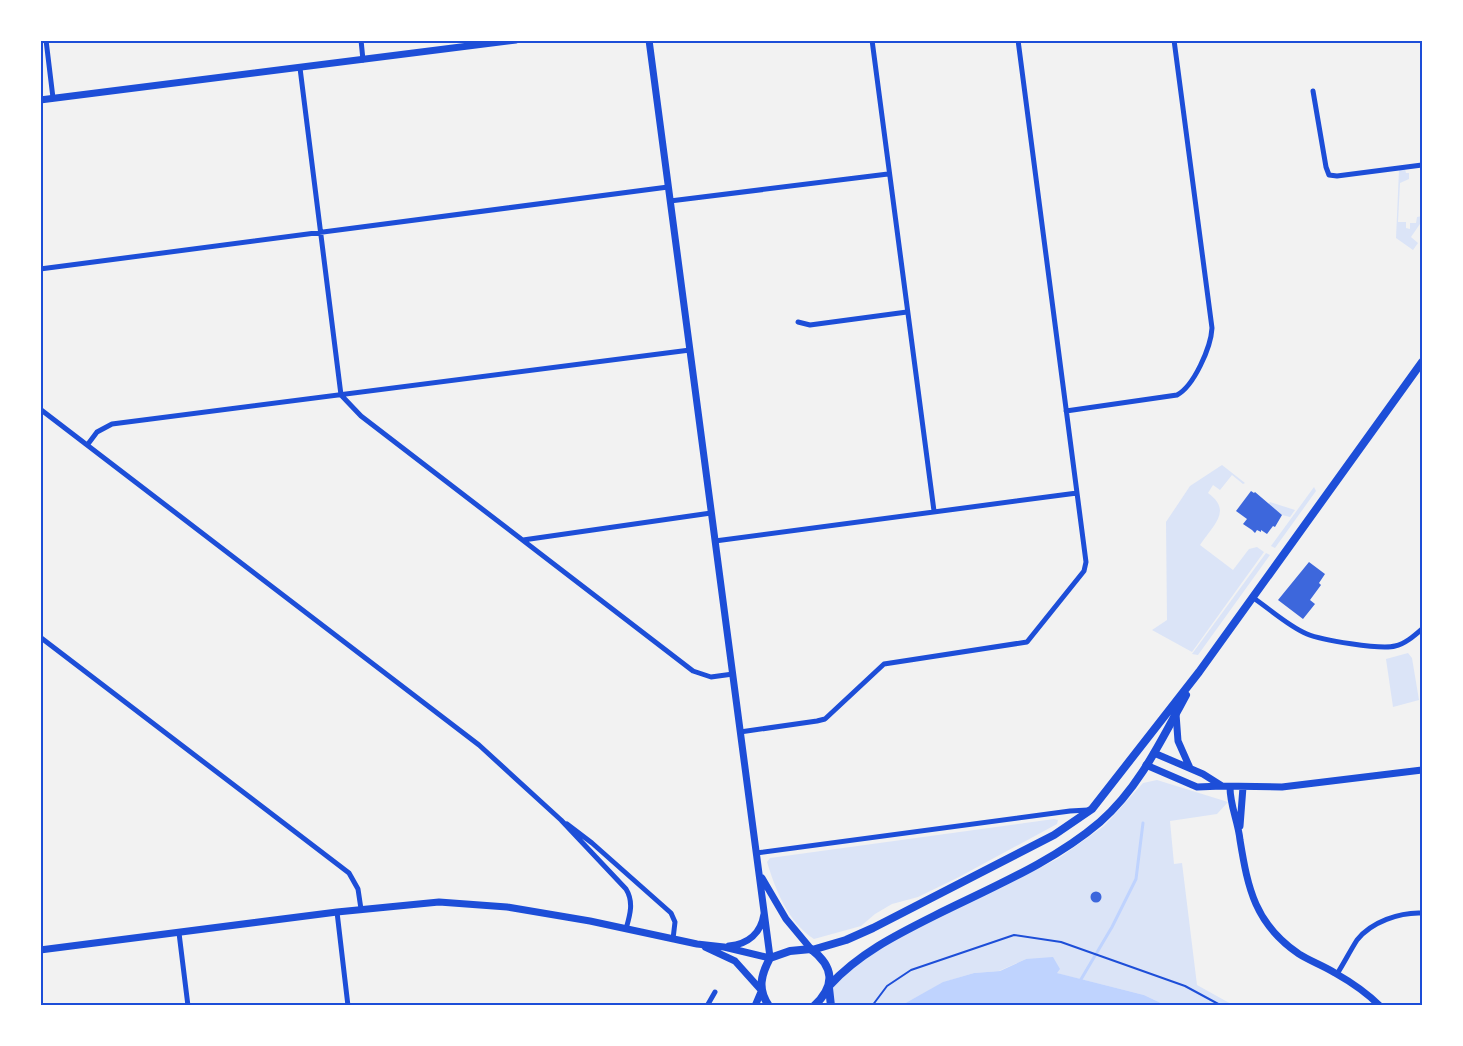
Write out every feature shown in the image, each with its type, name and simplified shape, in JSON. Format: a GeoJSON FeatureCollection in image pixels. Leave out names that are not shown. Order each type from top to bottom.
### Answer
{"type":"FeatureCollection","features":[{"type":"Feature","properties":{"kind":"main road"},"geometry":{"type":"LineString","coordinates":[[769,1005],[761,991],[763,975],[770,958],[790,951],[812,949],[846,940],[867,931],[1060,831],[1092,809],[1199,672],[1422,362]]}},
{"type":"Feature","properties":{"kind":"main road"},"geometry":{"type":"LineString","coordinates":[[814,1005],[846,968],[883,942],[998,884],[1071,843],[1110,812],[1130,789],[1154,753],[1199,672]]}},
{"type":"Feature","properties":{"kind":"main road"},"geometry":{"type":"LineString","coordinates":[[1138,750],[1154,753]]}},
{"type":"Feature","properties":{"kind":"main road"},"geometry":{"type":"LineString","coordinates":[[1138,750],[1146,765]]}},
{"type":"Feature","properties":{"kind":"main road"},"geometry":{"type":"LineString","coordinates":[[812,949],[827,967],[831,1005]]}},
{"type":"Feature","properties":{"kind":"street"},"geometry":{"type":"LineString","coordinates":[[46,40],[53,98]]}},
{"type":"Feature","properties":{"kind":"street"},"geometry":{"type":"LineString","coordinates":[[361,40],[363,60]]}},
{"type":"Feature","properties":{"kind":"street"},"geometry":{"type":"LineString","coordinates":[[40,100],[516,40]]}},
{"type":"Feature","properties":{"kind":"street"},"geometry":{"type":"LineString","coordinates":[[649,40],[770,958],[724,946]]}},
{"type":"Feature","properties":{"kind":"street"},"geometry":{"type":"LineString","coordinates":[[872,40],[934,511]]}},
{"type":"Feature","properties":{"kind":"street"},"geometry":{"type":"LineString","coordinates":[[740,732],[825,718],[884,664],[1027,642],[1084,571],[1086,562],[1018,40]]}},
{"type":"Feature","properties":{"kind":"street"},"geometry":{"type":"LineString","coordinates":[[1066,411],[1177,395],[1190,385],[1209,344],[1212,328],[1174,40]]}},
{"type":"Feature","properties":{"kind":"street"},"geometry":{"type":"LineString","coordinates":[[300,68],[341,395],[361,416],[693,671],[711,677],[733,674]]}},
{"type":"Feature","properties":{"kind":"street"},"geometry":{"type":"LineString","coordinates":[[1313,91],[1329,175],[1337,176],[1422,165]]}},
{"type":"Feature","properties":{"kind":"street"},"geometry":{"type":"LineString","coordinates":[[670,201],[888,174]]}},
{"type":"Feature","properties":{"kind":"street"},"geometry":{"type":"LineString","coordinates":[[40,269],[668,187]]}},
{"type":"Feature","properties":{"kind":"street"},"geometry":{"type":"LineString","coordinates":[[798,322],[810,325],[907,312]]}},
{"type":"Feature","properties":{"kind":"street"},"geometry":{"type":"LineString","coordinates":[[88,444],[97,432],[112,424],[690,350]]}},
{"type":"Feature","properties":{"kind":"street"},"geometry":{"type":"LineString","coordinates":[[40,409],[478,745],[561,820],[628,891],[631,906],[626,929]]}},
{"type":"Feature","properties":{"kind":"street"},"geometry":{"type":"LineString","coordinates":[[715,541],[1077,494]]}},
{"type":"Feature","properties":{"kind":"street"},"geometry":{"type":"LineString","coordinates":[[523,540],[711,513]]}},
{"type":"Feature","properties":{"kind":"street"},"geometry":{"type":"LineString","coordinates":[[1252,597],[1305,633],[1320,638],[1393,647],[1403,643],[1422,629]]}},
{"type":"Feature","properties":{"kind":"street"},"geometry":{"type":"LineString","coordinates":[[40,637],[349,873],[358,889],[361,909]]}},
{"type":"Feature","properties":{"kind":"street"},"geometry":{"type":"LineString","coordinates":[[1176,714],[1178,741],[1190,768]]}},
{"type":"Feature","properties":{"kind":"street"},"geometry":{"type":"LineString","coordinates":[[1154,753],[1226,786]]}},
{"type":"Feature","properties":{"kind":"street"},"geometry":{"type":"LineString","coordinates":[[1146,765],[1197,787],[1243,788],[1310,785],[1422,770]]}},
{"type":"Feature","properties":{"kind":"street"},"geometry":{"type":"LineString","coordinates":[[1226,786],[1239,831],[1248,884],[1254,904],[1267,924],[1299,954],[1337,974],[1380,1005]]}},
{"type":"Feature","properties":{"kind":"street"},"geometry":{"type":"LineString","coordinates":[[1239,831],[1243,788]]}},
{"type":"Feature","properties":{"kind":"street"},"geometry":{"type":"LineString","coordinates":[[756,853],[1092,809]]}},
{"type":"Feature","properties":{"kind":"street"},"geometry":{"type":"LineString","coordinates":[[1056,813],[1063,814],[1067,819],[1060,831]]}},
{"type":"Feature","properties":{"kind":"street"},"geometry":{"type":"LineString","coordinates":[[561,820],[592,843],[670,913],[675,922],[673,939]]}},
{"type":"Feature","properties":{"kind":"street"},"geometry":{"type":"LineString","coordinates":[[759,873],[786,919],[812,949]]}},
{"type":"Feature","properties":{"kind":"street"},"geometry":{"type":"LineString","coordinates":[[40,950],[336,912],[439,902],[475,904],[590,921],[697,944],[724,946],[737,945],[753,937],[762,924],[764,906]]}},
{"type":"Feature","properties":{"kind":"street"},"geometry":{"type":"LineString","coordinates":[[336,912],[348,1005]]}},
{"type":"Feature","properties":{"kind":"street"},"geometry":{"type":"LineString","coordinates":[[1337,974],[1358,939],[1380,923],[1411,913],[1422,913]]}},
{"type":"Feature","properties":{"kind":"street"},"geometry":{"type":"LineString","coordinates":[[179,933],[188,1005]]}},
{"type":"Feature","properties":{"kind":"street"},"geometry":{"type":"LineString","coordinates":[[697,944],[735,961],[761,991],[755,1005]]}},
{"type":"Feature","properties":{"kind":"street"},"geometry":{"type":"LineString","coordinates":[[707,1005],[715,992]]}},
{"type":"Feature","properties":{"kind":"path"},"geometry":{"type":"LineString","coordinates":[[872,1005],[887,986],[911,970],[1014,935],[1061,942],[1185,986],[1222,1005]]}},
{"type":"Feature","properties":{"kind":"shaded area"},"geometry":{"type":"Polygon","coordinates":[[[1405,169],[1406,173],[1409,173],[1409,179],[1400,183],[1398,222],[1406,222],[1406,228],[1410,229],[1410,223],[1416,223],[1417,217],[1422,216],[1422,221],[1411,237],[1418,243],[1413,250],[1396,238],[1399,170],[1405,169]]]}},
{"type":"Feature","properties":{"kind":"shaded area"},"geometry":{"type":"Polygon","coordinates":[[[1222,465],[1245,483],[1243,484],[1232,475],[1220,490],[1213,485],[1208,493],[1219,506],[1220,512],[1215,525],[1200,545],[1233,570],[1249,549],[1257,547],[1264,552],[1192,652],[1152,630],[1167,620],[1166,522],[1190,486],[1222,465]]]}},
{"type":"Feature","properties":{"kind":"shaded area"},"geometry":{"type":"Polygon","coordinates":[[[1314,487],[1316,491],[1275,548],[1271,546],[1314,487]]]}},
{"type":"Feature","properties":{"kind":"shaded area"},"geometry":{"type":"Polygon","coordinates":[[[1270,502],[1295,510],[1290,517],[1282,515],[1268,504],[1270,502]]]}},
{"type":"Feature","properties":{"kind":"shaded area"},"geometry":{"type":"Polygon","coordinates":[[[1266,553],[1270,555],[1198,655],[1192,654],[1266,553]]]}},
{"type":"Feature","properties":{"kind":"shaded area"},"geometry":{"type":"Polygon","coordinates":[[[1408,653],[1412,658],[1419,700],[1393,707],[1386,659],[1408,653]]]}},
{"type":"Feature","properties":{"kind":"shaded area"},"geometry":{"type":"Polygon","coordinates":[[[1157,780],[1228,802],[1217,814],[1170,821],[1174,864],[1182,863],[1197,985],[1233,1005],[1165,1005],[1144,995],[1056,973],[1026,959],[999,971],[974,973],[944,982],[902,1005],[834,1005],[829,986],[846,968],[922,921],[1001,888],[1059,858],[1104,826],[1143,783],[1157,780]]]}},
{"type":"Feature","properties":{"kind":"shaded area"},"geometry":{"type":"Polygon","coordinates":[[[1058,820],[1057,824],[918,897],[892,904],[861,926],[814,939],[790,915],[774,884],[767,862],[770,858],[1058,820]]]}},
{"type":"Feature","properties":{"kind":"water"},"geometry":{"type":"Polygon","coordinates":[[[1053,957],[1060,969],[1057,973],[1144,995],[1165,1005],[902,1005],[943,982],[974,973],[1000,971],[1026,959],[1053,957]]]}},
{"type":"Feature","properties":{"kind":"building"},"geometry":{"type":"Polygon","coordinates":[[[1251,491],[1282,515],[1275,527],[1273,526],[1267,534],[1261,530],[1255,533],[1243,524],[1247,519],[1236,511],[1251,491]]]}},
{"type":"Feature","properties":{"kind":"building"},"geometry":{"type":"Polygon","coordinates":[[[1309,562],[1325,574],[1319,583],[1321,585],[1310,600],[1315,604],[1303,619],[1278,600],[1309,562]]]}},
{"type":"Feature","properties":{"kind":"building"},"geometry":{"type":"Polygon","coordinates":[[[1096,892],[1100,893],[1100,901],[1096,902],[1092,901],[1091,897],[1092,893],[1096,892]]]}},
{"type":"Feature","properties":{"kind":"waterway"},"geometry":{"type":"LineString","coordinates":[[1080,981],[1112,927],[1136,879],[1143,823]]}}]}
